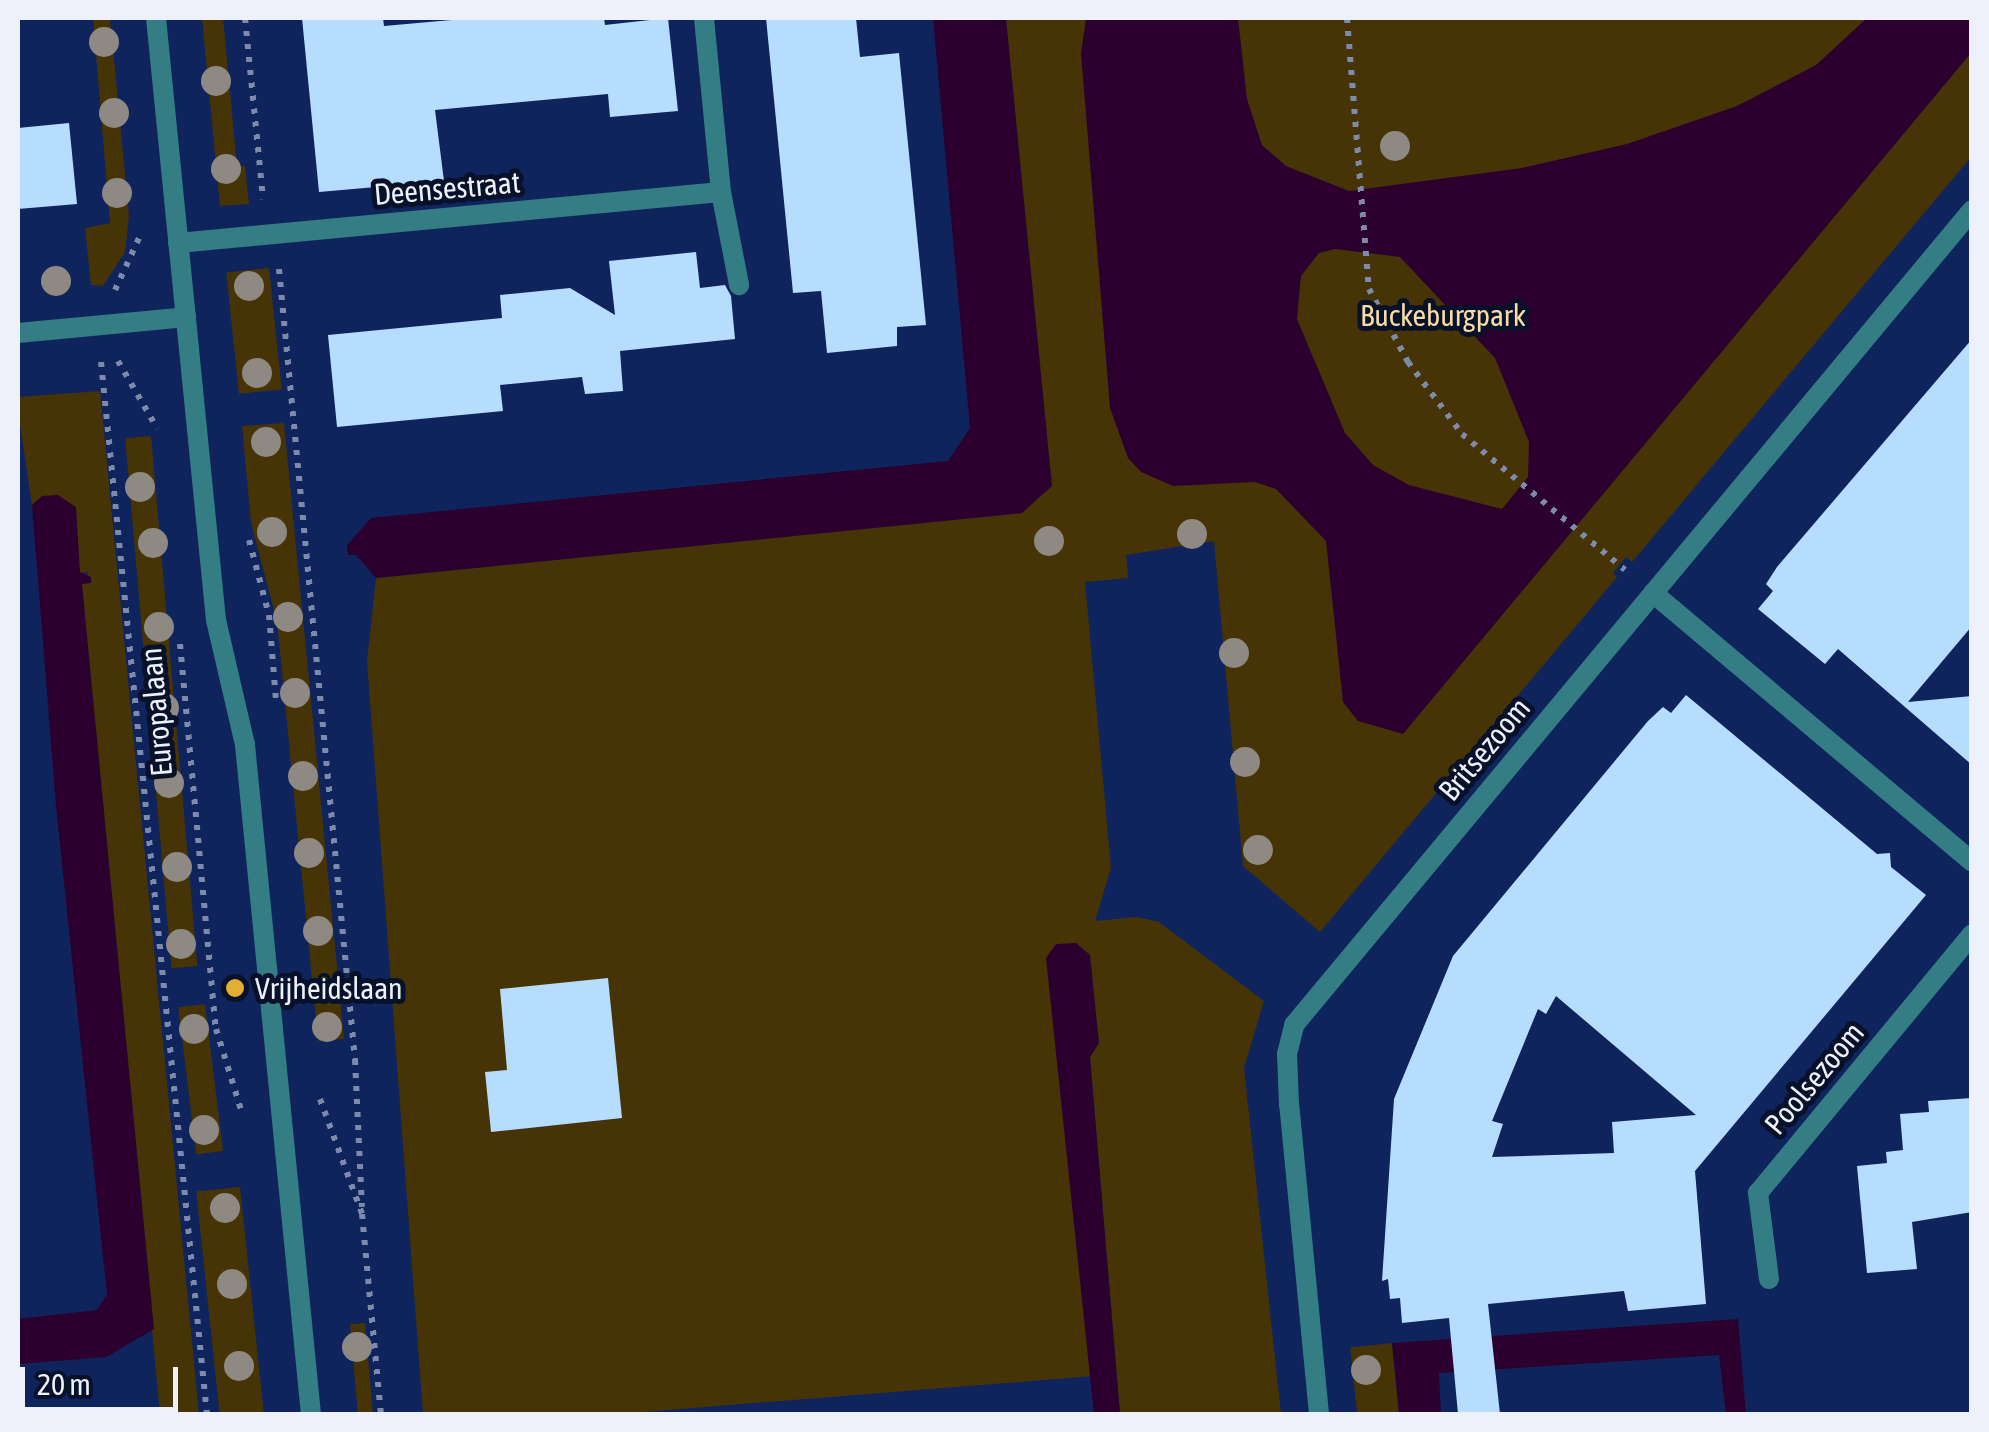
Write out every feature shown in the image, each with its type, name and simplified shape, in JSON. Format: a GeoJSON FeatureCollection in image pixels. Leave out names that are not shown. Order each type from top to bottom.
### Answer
{"type":"FeatureCollection","features":[{"type":"Feature","properties":{"kind":"street"},"geometry":{"type":"LineString","coordinates":[[156,18],[216,620],[244,745],[310,1414]]}},
{"type":"Feature","properties":{"kind":"street"},"geometry":{"type":"LineString","coordinates":[[704,18],[721,192],[739,285]]}},
{"type":"Feature","properties":{"kind":"street","name":"Deensestraat"},"geometry":{"type":"LineString","coordinates":[[178,243],[721,192]]}},
{"type":"Feature","properties":{"kind":"street","name":"Britsezoom"},"geometry":{"type":"LineString","coordinates":[[1319,1414],[1289,1106],[1287,1054],[1294,1025],[1972,210]]}},
{"type":"Feature","properties":{"kind":"street"},"geometry":{"type":"LineString","coordinates":[[18,333],[186,317]]}},
{"type":"Feature","properties":{"kind":"street"},"geometry":{"type":"LineString","coordinates":[[1653,594],[1972,862]]}},
{"type":"Feature","properties":{"kind":"street","name":"Poolsezoom"},"geometry":{"type":"LineString","coordinates":[[1769,1280],[1758,1193],[1972,934]]}},
{"type":"Feature","properties":{"kind":"path"},"geometry":{"type":"LineString","coordinates":[[245,18],[267,234],[281,274],[356,1060],[362,1214],[381,1414]]}},
{"type":"Feature","properties":{"kind":"path"},"geometry":{"type":"LineString","coordinates":[[1347,18],[1369,290],[1408,362],[1462,434],[1512,480],[1653,594]]}},
{"type":"Feature","properties":{"kind":"path"},"geometry":{"type":"LineString","coordinates":[[139,221],[134,255],[112,298],[106,325],[206,1414]]}},
{"type":"Feature","properties":{"kind":"path"},"geometry":{"type":"LineString","coordinates":[[106,325],[118,363],[158,429],[162,448]]}},
{"type":"Feature","properties":{"kind":"path","name":"Europalaan"},"geometry":{"type":"LineString","coordinates":[[178,625],[216,1030],[243,1116]]}},
{"type":"Feature","properties":{"kind":"path"},"geometry":{"type":"LineString","coordinates":[[315,1085],[362,1214]]}},
{"type":"Feature","properties":{"kind":"green space"},"geometry":{"type":"Polygon","coordinates":[[[93,18],[110,18],[129,216],[125,252],[103,286],[91,285],[85,228],[110,223],[93,18]]]}},
{"type":"Feature","properties":{"kind":"green space"},"geometry":{"type":"Polygon","coordinates":[[[202,18],[223,18],[237,166],[245,166],[249,204],[220,206],[202,18]]]}},
{"type":"Feature","properties":{"kind":"green space","name":"Buckeburgpark"},"geometry":{"type":"Polygon","coordinates":[[[985,18],[1971,18],[1971,157],[1632,562],[1626,557],[1613,573],[1617,577],[1320,932],[1243,866],[1214,541],[1126,555],[1128,578],[1085,582],[1111,868],[1095,921],[1137,917],[1159,922],[1264,1001],[1244,1068],[1281,1414],[1120,1414],[1090,1057],[1099,1043],[1086,952],[1073,989],[1105,1375],[619,1414],[423,1414],[367,661],[376,578],[1021,513],[1035,500],[985,18]]]}},
{"type":"Feature","properties":{"kind":"green space"},"geometry":{"type":"Polygon","coordinates":[[[269,268],[282,389],[239,394],[226,272],[269,268]]]}},
{"type":"Feature","properties":{"kind":"green space"},"geometry":{"type":"Polygon","coordinates":[[[100,391],[199,1414],[160,1414],[81,584],[89,572],[80,573],[42,496],[32,505],[18,410],[18,397],[100,391]]]}},
{"type":"Feature","properties":{"kind":"green space"},"geometry":{"type":"Polygon","coordinates":[[[284,423],[344,1039],[318,1041],[277,621],[251,523],[242,426],[284,423]]]}},
{"type":"Feature","properties":{"kind":"green space"},"geometry":{"type":"Polygon","coordinates":[[[151,436],[197,966],[171,968],[125,438],[151,436]]]}},
{"type":"Feature","properties":{"kind":"green space"},"geometry":{"type":"Polygon","coordinates":[[[205,1004],[223,1151],[196,1154],[178,1007],[205,1004]]]}},
{"type":"Feature","properties":{"kind":"green space"},"geometry":{"type":"Polygon","coordinates":[[[240,1187],[264,1414],[220,1414],[196,1192],[240,1187]]]}},
{"type":"Feature","properties":{"kind":"green space"},"geometry":{"type":"Polygon","coordinates":[[[365,1323],[373,1414],[358,1414],[350,1324],[365,1323]]]}},
{"type":"Feature","properties":{"kind":"green space"},"geometry":{"type":"Polygon","coordinates":[[[1392,1343],[1399,1414],[1357,1414],[1350,1347],[1392,1343]]]}},
{"type":"Feature","properties":{"kind":"shaded area"},"geometry":{"type":"Polygon","coordinates":[[[933,18],[1006,18],[1052,486],[1022,513],[376,578],[356,555],[348,555],[347,545],[371,518],[948,461],[970,428],[933,18]]]}},
{"type":"Feature","properties":{"kind":"shaded area"},"geometry":{"type":"Polygon","coordinates":[[[1238,18],[1247,99],[1262,145],[1286,166],[1349,191],[1522,168],[1627,144],[1737,106],[1816,65],[1867,18],[1971,18],[1971,53],[1403,734],[1358,721],[1343,702],[1326,541],[1276,489],[1255,482],[1173,486],[1141,472],[1128,458],[1110,408],[1081,53],[1086,19],[1238,18]],[[1335,249],[1319,253],[1301,276],[1297,319],[1345,433],[1373,465],[1409,485],[1502,509],[1528,477],[1529,442],[1495,358],[1400,257],[1335,249]]]}},
{"type":"Feature","properties":{"kind":"shaded area"},"geometry":{"type":"Polygon","coordinates":[[[58,495],[76,507],[80,572],[91,577],[91,583],[82,584],[154,1329],[106,1357],[18,1364],[18,1319],[97,1310],[107,1295],[56,806],[32,505],[42,496],[58,495]]]}},
{"type":"Feature","properties":{"kind":"shaded area"},"geometry":{"type":"Polygon","coordinates":[[[1076,943],[1090,955],[1099,1043],[1090,1057],[1120,1414],[1094,1414],[1046,958],[1056,944],[1076,943]]]}},
{"type":"Feature","properties":{"kind":"shaded area"},"geometry":{"type":"Polygon","coordinates":[[[1738,1319],[1746,1414],[1726,1414],[1719,1355],[1439,1373],[1441,1414],[1399,1414],[1392,1343],[1738,1319]]]}},
{"type":"Feature","properties":{"kind":"building"},"geometry":{"type":"Polygon","coordinates":[[[302,18],[383,18],[384,26],[474,18],[604,18],[605,25],[668,18],[678,111],[610,117],[608,94],[435,110],[444,181],[319,192],[302,18]]]}},
{"type":"Feature","properties":{"kind":"building"},"geometry":{"type":"Polygon","coordinates":[[[766,18],[856,18],[860,57],[899,53],[926,325],[897,327],[897,346],[827,353],[821,291],[793,293],[766,18]]]}},
{"type":"Feature","properties":{"kind":"building"},"geometry":{"type":"Polygon","coordinates":[[[69,123],[77,204],[18,209],[18,128],[69,123]]]}},
{"type":"Feature","properties":{"kind":"building"},"geometry":{"type":"Polygon","coordinates":[[[696,252],[700,288],[725,285],[731,296],[735,339],[620,351],[623,391],[585,394],[582,377],[500,385],[503,411],[337,427],[328,335],[502,318],[500,295],[570,288],[615,315],[609,261],[696,252]]]}},
{"type":"Feature","properties":{"kind":"building"},"geometry":{"type":"Polygon","coordinates":[[[1972,339],[1972,626],[1908,702],[1972,696],[1972,765],[1838,649],[1825,664],[1758,609],[1773,591],[1766,584],[1777,567],[1972,339]]]}},
{"type":"Feature","properties":{"kind":"building"},"geometry":{"type":"Polygon","coordinates":[[[1686,695],[1877,854],[1890,853],[1891,867],[1926,895],[1695,1171],[1706,1304],[1628,1311],[1624,1291],[1488,1304],[1500,1414],[1458,1414],[1449,1318],[1402,1323],[1400,1298],[1390,1299],[1388,1279],[1382,1281],[1394,1099],[1453,956],[1648,721],[1663,707],[1671,713],[1686,695]],[[1556,996],[1546,1014],[1538,1009],[1492,1121],[1503,1124],[1492,1157],[1614,1153],[1612,1122],[1696,1115],[1556,996]]]}},
{"type":"Feature","properties":{"kind":"building"},"geometry":{"type":"Polygon","coordinates":[[[608,978],[622,1118],[491,1132],[485,1072],[507,1070],[500,989],[608,978]]]}},
{"type":"Feature","properties":{"kind":"building"},"geometry":{"type":"Polygon","coordinates":[[[1972,1098],[1972,1212],[1912,1222],[1917,1269],[1867,1273],[1857,1166],[1887,1163],[1886,1152],[1903,1150],[1900,1114],[1929,1112],[1928,1101],[1972,1098]]]}},
{"type":"Feature","properties":{"kind":"place","name":"Vrijheidslaan"},"geometry":{"type":"Point","coordinates":[235,988]}}]}
